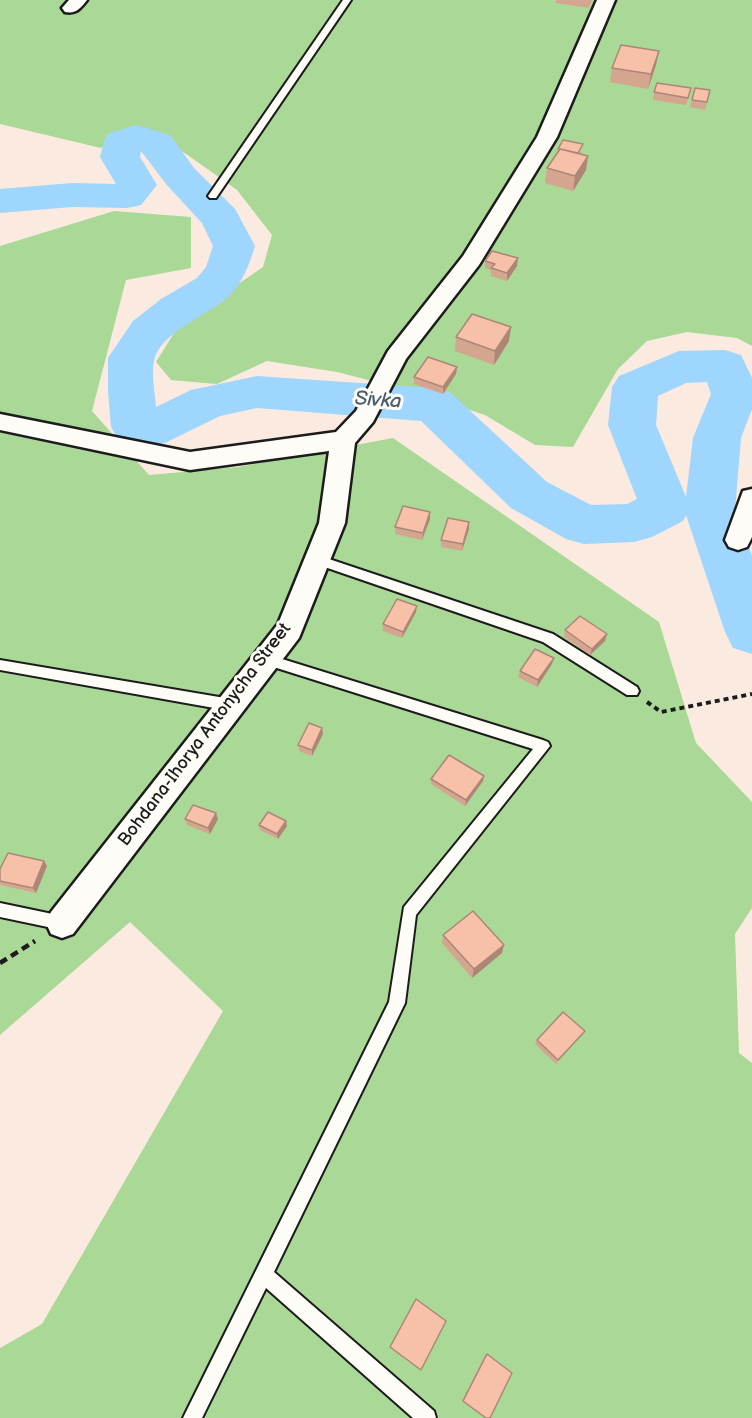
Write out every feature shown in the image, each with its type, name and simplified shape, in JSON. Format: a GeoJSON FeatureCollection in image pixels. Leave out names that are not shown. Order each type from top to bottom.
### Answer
{"type":"FeatureCollection","features":[{"type":"Feature","properties":{"kind":"street"},"geometry":{"type":"LineString","coordinates":[[0,422],[190,461],[343,440],[371,404],[396,356],[471,260],[547,137],[606,0]]}},
{"type":"Feature","properties":{"kind":"street","name":"Bohdana-Ihorya Antonycha Street"},"geometry":{"type":"LineString","coordinates":[[62,923],[288,630],[332,523],[343,440]]}},
{"type":"Feature","properties":{"kind":"street"},"geometry":{"type":"LineString","coordinates":[[738,540],[752,498]]}},
{"type":"Feature","properties":{"kind":"lane"},"geometry":{"type":"LineString","coordinates":[[213,196],[347,0]]}},
{"type":"Feature","properties":{"kind":"lane"},"geometry":{"type":"LineString","coordinates":[[317,560],[548,638],[632,691]]}},
{"type":"Feature","properties":{"kind":"lane"},"geometry":{"type":"LineString","coordinates":[[192,1418],[397,1003],[409,912],[543,746],[266,658]]}},
{"type":"Feature","properties":{"kind":"lane"},"geometry":{"type":"LineString","coordinates":[[0,665],[231,705]]}},
{"type":"Feature","properties":{"kind":"lane"},"geometry":{"type":"LineString","coordinates":[[0,910],[62,923]]}},
{"type":"Feature","properties":{"kind":"lane"},"geometry":{"type":"LineString","coordinates":[[263,1274],[427,1418]]}},
{"type":"Feature","properties":{"kind":"path"},"geometry":{"type":"LineString","coordinates":[[632,691],[661,712],[752,694]]}},
{"type":"Feature","properties":{"kind":"path"},"geometry":{"type":"LineString","coordinates":[[0,963],[62,923]]}},
{"type":"Feature","properties":{"kind":"green space"},"geometry":{"type":"Polygon","coordinates":[[[0,0],[752,0],[752,346],[737,338],[687,332],[647,341],[618,369],[573,447],[535,445],[485,415],[415,392],[337,372],[267,361],[217,384],[171,380],[156,362],[179,325],[263,267],[272,235],[237,190],[155,133],[126,130],[101,148],[0,124],[0,0]]]}},
{"type":"Feature","properties":{"kind":"green space"},"geometry":{"type":"Polygon","coordinates":[[[114,211],[191,217],[191,268],[126,280],[92,411],[149,475],[238,467],[393,438],[659,622],[696,743],[752,802],[752,908],[735,934],[739,1053],[752,1063],[752,1418],[0,1418],[0,1348],[42,1324],[223,1011],[130,922],[0,1035],[0,246],[114,211]]]}},
{"type":"Feature","properties":{"kind":"building"},"geometry":{"type":"Polygon","coordinates":[[[621,45],[659,51],[651,74],[612,68],[621,45]]]}},
{"type":"Feature","properties":{"kind":"building"},"geometry":{"type":"Polygon","coordinates":[[[657,83],[691,88],[688,98],[654,92],[657,83]]]}},
{"type":"Feature","properties":{"kind":"building"},"geometry":{"type":"Polygon","coordinates":[[[695,88],[710,90],[707,102],[692,100],[695,88]]]}},
{"type":"Feature","properties":{"kind":"building"},"geometry":{"type":"Polygon","coordinates":[[[563,140],[583,144],[578,153],[558,149],[563,140]]]}},
{"type":"Feature","properties":{"kind":"building"},"geometry":{"type":"Polygon","coordinates":[[[560,149],[588,156],[575,176],[547,168],[560,149]]]}},
{"type":"Feature","properties":{"kind":"building"},"geometry":{"type":"Polygon","coordinates":[[[492,251],[518,258],[507,273],[491,268],[495,264],[485,261],[492,251]]]}},
{"type":"Feature","properties":{"kind":"building"},"geometry":{"type":"Polygon","coordinates":[[[472,314],[511,327],[495,351],[456,337],[472,314]]]}},
{"type":"Feature","properties":{"kind":"building"},"geometry":{"type":"Polygon","coordinates":[[[428,357],[457,367],[443,387],[414,377],[428,357]]]}},
{"type":"Feature","properties":{"kind":"building"},"geometry":{"type":"Polygon","coordinates":[[[403,506],[430,512],[423,533],[395,527],[403,506]]]}},
{"type":"Feature","properties":{"kind":"building"},"geometry":{"type":"Polygon","coordinates":[[[448,518],[469,522],[463,544],[441,540],[448,518]]]}},
{"type":"Feature","properties":{"kind":"building"},"geometry":{"type":"Polygon","coordinates":[[[397,599],[417,606],[403,632],[383,624],[397,599]]]}},
{"type":"Feature","properties":{"kind":"building"},"geometry":{"type":"Polygon","coordinates":[[[580,616],[607,634],[592,649],[565,630],[580,616]]]}},
{"type":"Feature","properties":{"kind":"building"},"geometry":{"type":"Polygon","coordinates":[[[535,649],[554,658],[538,680],[520,671],[535,649]]]}},
{"type":"Feature","properties":{"kind":"building"},"geometry":{"type":"Polygon","coordinates":[[[309,723],[322,728],[312,750],[298,745],[309,723]]]}},
{"type":"Feature","properties":{"kind":"building"},"geometry":{"type":"Polygon","coordinates":[[[449,755],[484,776],[466,800],[431,779],[449,755]]]}},
{"type":"Feature","properties":{"kind":"building"},"geometry":{"type":"Polygon","coordinates":[[[193,805],[216,813],[208,828],[185,819],[193,805]]]}},
{"type":"Feature","properties":{"kind":"building"},"geometry":{"type":"Polygon","coordinates":[[[268,812],[286,821],[277,834],[259,825],[268,812]]]}},
{"type":"Feature","properties":{"kind":"building"},"geometry":{"type":"Polygon","coordinates":[[[8,853],[44,861],[33,888],[0,881],[0,869],[8,853]]]}},
{"type":"Feature","properties":{"kind":"building"},"geometry":{"type":"Polygon","coordinates":[[[473,911],[504,945],[474,969],[443,935],[473,911]]]}},
{"type":"Feature","properties":{"kind":"building"},"geometry":{"type":"Polygon","coordinates":[[[563,1012],[585,1031],[558,1060],[537,1040],[563,1012]]]}},
{"type":"Feature","properties":{"kind":"building"},"geometry":{"type":"Polygon","coordinates":[[[416,1299],[446,1321],[421,1370],[390,1347],[416,1299]]]}},
{"type":"Feature","properties":{"kind":"building"},"geometry":{"type":"Polygon","coordinates":[[[487,1354],[512,1373],[490,1418],[486,1418],[463,1401],[487,1354]]]}},
{"type":"Feature","properties":{"kind":"waterway","name":"Sivka"},"geometry":{"type":"LineString","coordinates":[[0,201],[72,195],[127,196],[137,185],[120,157],[123,141],[137,137],[156,143],[180,176],[220,218],[234,246],[226,270],[212,288],[177,309],[149,332],[131,358],[131,391],[135,427],[150,430],[208,402],[257,392],[434,405],[529,495],[584,525],[634,523],[665,508],[648,460],[632,425],[635,387],[679,367],[725,366],[734,394],[717,438],[710,510],[752,632]]}}]}
